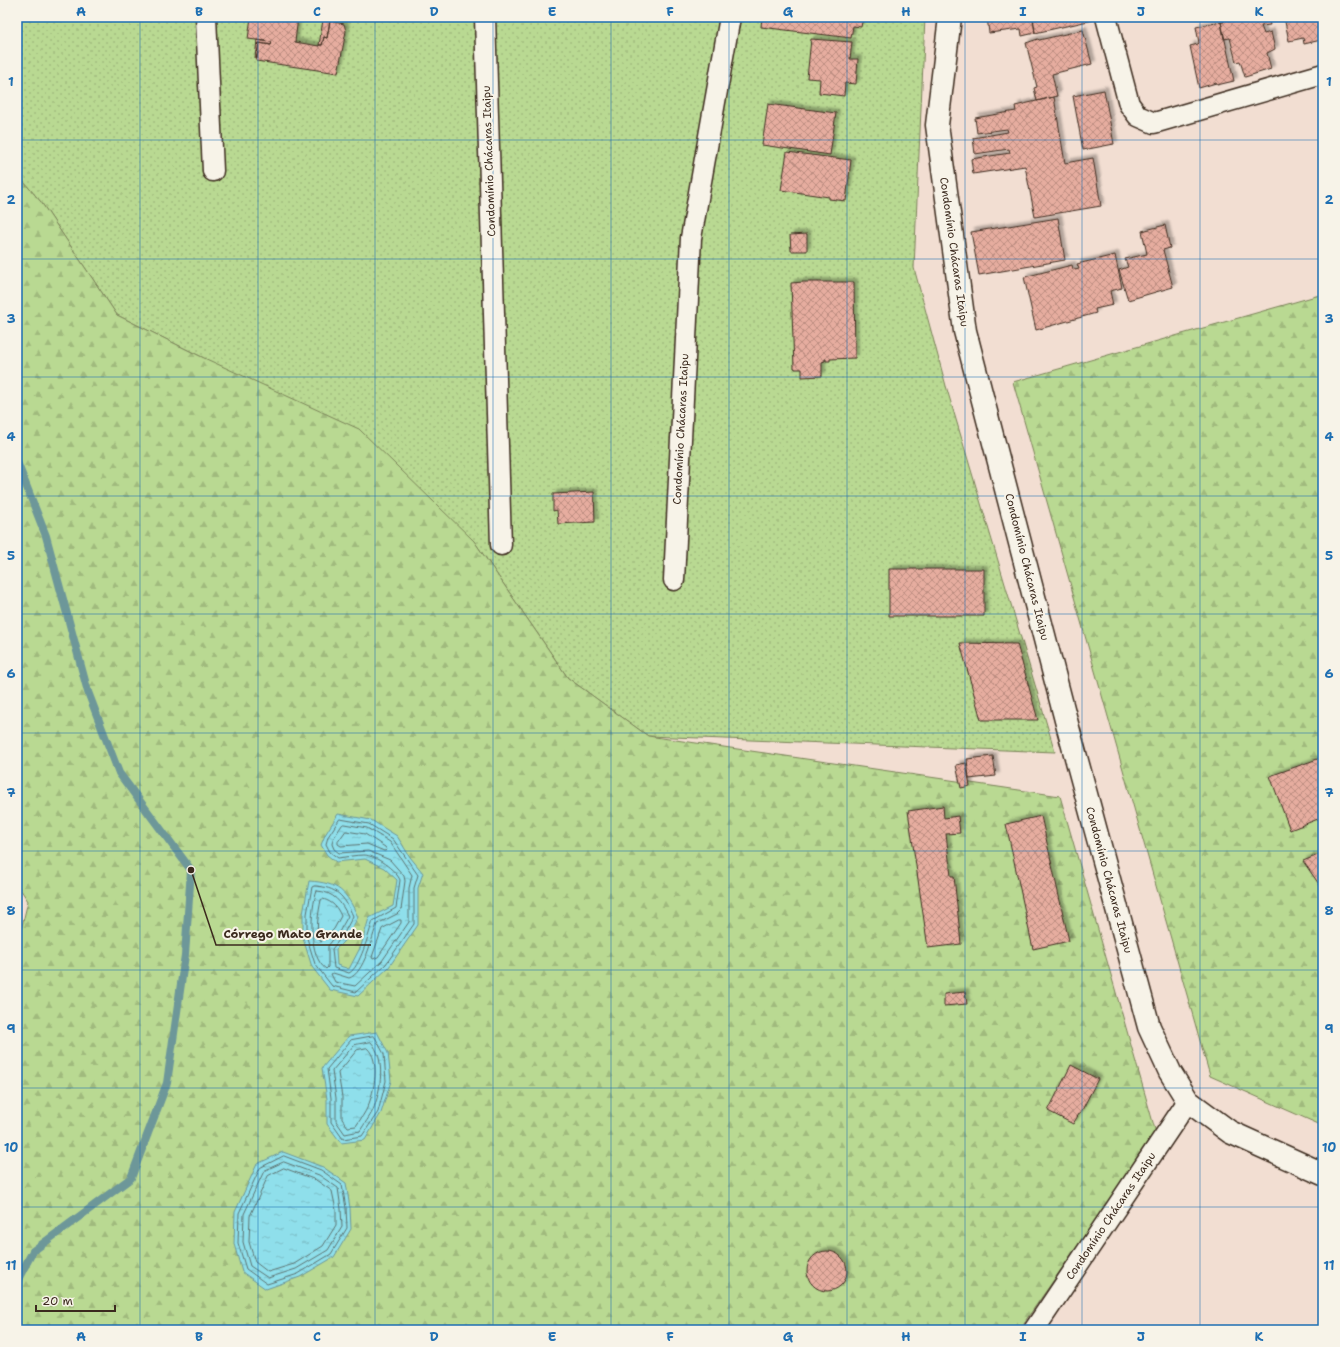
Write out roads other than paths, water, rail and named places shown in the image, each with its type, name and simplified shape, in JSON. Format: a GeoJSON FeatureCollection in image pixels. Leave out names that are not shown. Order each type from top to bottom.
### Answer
{"type":"FeatureCollection","features":[{"type":"Feature","properties":{"kind":"street"},"geometry":{"type":"LineString","coordinates":[[206,17],[214,171]]}},
{"type":"Feature","properties":{"kind":"street","name":"Condomínio Chácaras Itaipu"},"geometry":{"type":"LineString","coordinates":[[484,17],[501,545]]}},
{"type":"Feature","properties":{"kind":"street","name":"Condomínio Chácaras Itaipu"},"geometry":{"type":"LineString","coordinates":[[674,580],[690,238],[730,17]]}},
{"type":"Feature","properties":{"kind":"street","name":"Condomínio Chácaras Itaipu"},"geometry":{"type":"LineString","coordinates":[[950,17],[937,125],[965,331],[1067,724],[1148,1027],[1170,1072],[1188,1101],[1230,1132],[1323,1174]]}},
{"type":"Feature","properties":{"kind":"street"},"geometry":{"type":"LineString","coordinates":[[1106,17],[1128,104],[1138,116],[1154,123],[1323,74]]}},
{"type":"Feature","properties":{"kind":"street","name":"Condomínio Chácaras Itaipu"},"geometry":{"type":"LineString","coordinates":[[1034,1330],[1188,1101]]}},
{"type":"Feature","properties":{"kind":"water"},"geometry":{"type":"Polygon","coordinates":[[[338,814],[371,820],[397,836],[410,857],[423,873],[418,888],[418,925],[389,967],[358,996],[330,990],[312,967],[303,938],[303,914],[309,881],[335,886],[350,901],[358,917],[347,938],[336,949],[337,965],[349,969],[361,946],[369,918],[393,906],[397,880],[384,868],[365,859],[336,862],[327,855],[321,845],[325,835],[338,814]]]}},
{"type":"Feature","properties":{"kind":"water"},"geometry":{"type":"Polygon","coordinates":[[[377,1032],[388,1053],[391,1081],[381,1113],[365,1140],[341,1143],[327,1124],[327,1099],[322,1068],[349,1036],[377,1032]]]}},
{"type":"Feature","properties":{"kind":"water"},"geometry":{"type":"Polygon","coordinates":[[[283,1152],[323,1167],[346,1183],[350,1208],[351,1229],[334,1257],[300,1277],[266,1289],[242,1272],[234,1244],[235,1212],[257,1164],[283,1152]]]}},
{"type":"Feature","properties":{"kind":"waterway"},"geometry":{"type":"LineString","coordinates":[[17,462],[46,536],[88,692],[119,773],[191,870],[185,955],[167,1083],[131,1178],[33,1251],[17,1281]]}},
{"type":"Feature","properties":{"kind":"place","name":"Córrego Mato Grande"},"geometry":{"type":"Point","coordinates":[191,870]}}]}
